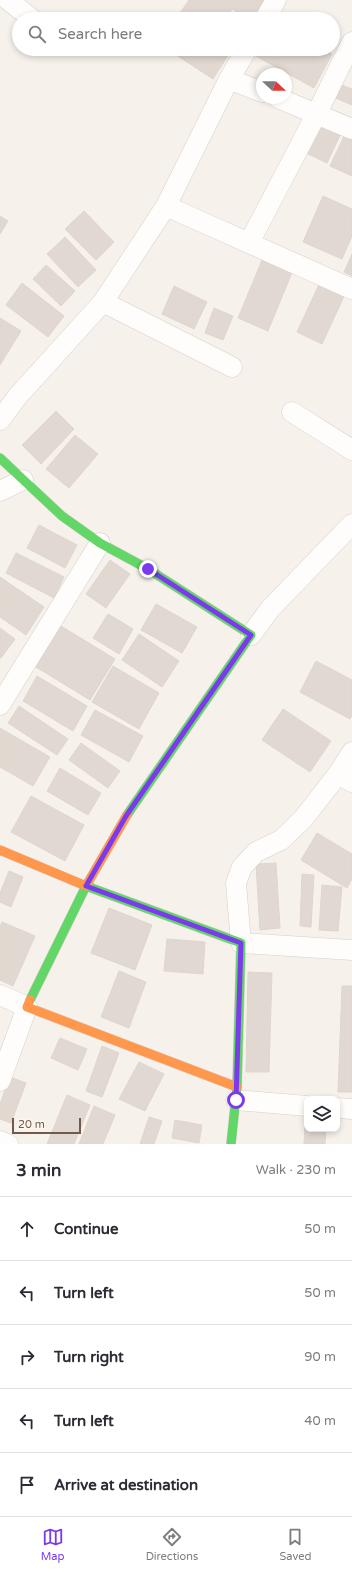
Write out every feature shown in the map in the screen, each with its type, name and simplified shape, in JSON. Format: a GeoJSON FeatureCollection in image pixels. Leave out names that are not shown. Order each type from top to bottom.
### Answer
{"type":"FeatureCollection","features":[{"type":"Feature","properties":{"kind":"street"},"geometry":{"type":"LineString","coordinates":[[8,0],[23,12]]}},
{"type":"Feature","properties":{"kind":"street"},"geometry":{"type":"LineString","coordinates":[[269,12],[276,0]]}},
{"type":"Feature","properties":{"kind":"street"},"geometry":{"type":"LineString","coordinates":[[249,243],[317,113],[352,42]]}},
{"type":"Feature","properties":{"kind":"street"},"geometry":{"type":"LineString","coordinates":[[0,420],[17,397],[103,302],[166,206],[229,79],[243,56]]}},
{"type":"Feature","properties":{"kind":"street"},"geometry":{"type":"LineString","coordinates":[[229,79],[256,90]]}},
{"type":"Feature","properties":{"kind":"street"},"geometry":{"type":"LineString","coordinates":[[292,103],[352,129]]}},
{"type":"Feature","properties":{"kind":"street"},"geometry":{"type":"LineString","coordinates":[[166,206],[352,289]]}},
{"type":"Feature","properties":{"kind":"street"},"geometry":{"type":"LineString","coordinates":[[103,302],[232,366]]}},
{"type":"Feature","properties":{"kind":"street"},"geometry":{"type":"LineString","coordinates":[[292,412],[352,450]]}},
{"type":"Feature","properties":{"kind":"street"},"geometry":{"type":"LineString","coordinates":[[0,458],[62,516],[100,543],[148,569],[251,635]]}},
{"type":"Feature","properties":{"kind":"street"},"geometry":{"type":"LineString","coordinates":[[0,491],[23,480]]}},
{"type":"Feature","properties":{"kind":"street"},"geometry":{"type":"LineString","coordinates":[[0,1081],[27,1007],[86,886],[126,816],[270,609],[352,524]]}},
{"type":"Feature","properties":{"kind":"street"},"geometry":{"type":"LineString","coordinates":[[0,705],[100,543]]}},
{"type":"Feature","properties":{"kind":"street"},"geometry":{"type":"LineString","coordinates":[[232,1144],[237,1093],[241,943],[236,884],[242,867],[256,852],[281,840],[345,778],[352,752]]}},
{"type":"Feature","properties":{"kind":"street"},"geometry":{"type":"LineString","coordinates":[[0,850],[86,886],[241,943],[352,950]]}},
{"type":"Feature","properties":{"kind":"street"},"geometry":{"type":"LineString","coordinates":[[0,995],[237,1093],[304,1105]]}},
{"type":"Feature","properties":{"kind":"street"},"geometry":{"type":"LineString","coordinates":[[340,1108],[352,1110]]}},
{"type":"Feature","properties":{"kind":"street"},"geometry":{"type":"LineString","coordinates":[[0,1141],[8,1144]]}},
{"type":"Feature","properties":{"kind":"building"},"geometry":{"type":"Polygon","coordinates":[[[189,0],[264,0],[256,12],[236,12],[232,9],[230,12],[181,12],[189,0]]]}},
{"type":"Feature","properties":{"kind":"building"},"geometry":{"type":"Polygon","coordinates":[[[178,56],[228,56],[213,79],[178,56]]]}},
{"type":"Feature","properties":{"kind":"building"},"geometry":{"type":"Polygon","coordinates":[[[256,56],[331,56],[314,88],[292,76],[292,68],[278,68],[256,56]]]}},
{"type":"Feature","properties":{"kind":"building"},"geometry":{"type":"Polygon","coordinates":[[[339,84],[352,89],[352,105],[333,97],[339,84]]]}},
{"type":"Feature","properties":{"kind":"building"},"geometry":{"type":"Polygon","coordinates":[[[318,119],[342,131],[327,163],[302,151],[318,119]]]}},
{"type":"Feature","properties":{"kind":"building"},"geometry":{"type":"Polygon","coordinates":[[[347,130],[352,132],[352,176],[330,166],[347,130]]]}},
{"type":"Feature","properties":{"kind":"building"},"geometry":{"type":"Polygon","coordinates":[[[323,196],[352,209],[352,236],[342,259],[303,242],[323,196]]]}},
{"type":"Feature","properties":{"kind":"building"},"geometry":{"type":"Polygon","coordinates":[[[84,211],[114,242],[96,260],[65,229],[84,211]]]}},
{"type":"Feature","properties":{"kind":"building"},"geometry":{"type":"Polygon","coordinates":[[[0,216],[8,221],[0,234],[0,216]]]}},
{"type":"Feature","properties":{"kind":"building"},"geometry":{"type":"Polygon","coordinates":[[[65,237],[96,270],[78,287],[47,254],[65,237]]]}},
{"type":"Feature","properties":{"kind":"building"},"geometry":{"type":"Polygon","coordinates":[[[265,253],[295,265],[268,331],[238,318],[265,253]]]}},
{"type":"Feature","properties":{"kind":"building"},"geometry":{"type":"Polygon","coordinates":[[[352,254],[352,276],[344,272],[352,254]]]}},
{"type":"Feature","properties":{"kind":"building"},"geometry":{"type":"Polygon","coordinates":[[[46,265],[75,291],[61,306],[33,279],[46,265]]]}},
{"type":"Feature","properties":{"kind":"building"},"geometry":{"type":"Polygon","coordinates":[[[322,278],[347,290],[322,344],[297,332],[322,278]]]}},
{"type":"Feature","properties":{"kind":"building"},"geometry":{"type":"Polygon","coordinates":[[[22,283],[64,316],[48,337],[6,305],[22,283]]]}},
{"type":"Feature","properties":{"kind":"building"},"geometry":{"type":"Polygon","coordinates":[[[174,286],[207,302],[194,329],[162,314],[174,286]]]}},
{"type":"Feature","properties":{"kind":"building"},"geometry":{"type":"Polygon","coordinates":[[[214,308],[233,316],[223,340],[205,333],[214,308]]]}},
{"type":"Feature","properties":{"kind":"building"},"geometry":{"type":"Polygon","coordinates":[[[0,318],[21,331],[0,365],[0,318]]]}},
{"type":"Feature","properties":{"kind":"building"},"geometry":{"type":"Polygon","coordinates":[[[56,411],[74,429],[41,464],[22,445],[56,411]]]}},
{"type":"Feature","properties":{"kind":"building"},"geometry":{"type":"Polygon","coordinates":[[[75,435],[98,454],[69,488],[46,469],[75,435]]]}},
{"type":"Feature","properties":{"kind":"building"},"geometry":{"type":"Polygon","coordinates":[[[39,525],[77,545],[65,568],[27,548],[39,525]]]}},
{"type":"Feature","properties":{"kind":"building"},"geometry":{"type":"Polygon","coordinates":[[[16,553],[64,577],[54,598],[6,573],[16,553]]]}},
{"type":"Feature","properties":{"kind":"building"},"geometry":{"type":"Polygon","coordinates":[[[110,560],[130,574],[106,608],[86,594],[110,560]]]}},
{"type":"Feature","properties":{"kind":"building"},"geometry":{"type":"Polygon","coordinates":[[[0,577],[44,607],[26,635],[0,617],[0,577]]]}},
{"type":"Feature","properties":{"kind":"building"},"geometry":{"type":"Polygon","coordinates":[[[156,604],[197,627],[182,653],[141,630],[156,604]]]}},
{"type":"Feature","properties":{"kind":"building"},"geometry":{"type":"Polygon","coordinates":[[[108,614],[133,629],[119,654],[93,638],[108,614]]]}},
{"type":"Feature","properties":{"kind":"building"},"geometry":{"type":"Polygon","coordinates":[[[56,623],[115,659],[90,700],[31,664],[56,623]]]}},
{"type":"Feature","properties":{"kind":"building"},"geometry":{"type":"Polygon","coordinates":[[[0,628],[15,639],[1,658],[0,658],[0,628]]]}},
{"type":"Feature","properties":{"kind":"building"},"geometry":{"type":"Polygon","coordinates":[[[139,634],[179,661],[162,687],[122,660],[139,634]]]}},
{"type":"Feature","properties":{"kind":"building"},"geometry":{"type":"Polygon","coordinates":[[[316,661],[352,680],[352,715],[350,719],[300,692],[316,661]]]}},
{"type":"Feature","properties":{"kind":"building"},"geometry":{"type":"Polygon","coordinates":[[[113,666],[159,693],[139,729],[92,702],[113,666]]]}},
{"type":"Feature","properties":{"kind":"building"},"geometry":{"type":"Polygon","coordinates":[[[37,676],[87,706],[73,731],[23,701],[37,676]]]}},
{"type":"Feature","properties":{"kind":"building"},"geometry":{"type":"Polygon","coordinates":[[[19,706],[68,739],[57,755],[8,723],[19,706]]]}},
{"type":"Feature","properties":{"kind":"building"},"geometry":{"type":"Polygon","coordinates":[[[283,709],[331,741],[310,772],[262,740],[283,709]]]}},
{"type":"Feature","properties":{"kind":"building"},"geometry":{"type":"Polygon","coordinates":[[[95,710],[143,736],[129,762],[81,735],[95,710]]]}},
{"type":"Feature","properties":{"kind":"building"},"geometry":{"type":"Polygon","coordinates":[[[0,728],[50,757],[33,786],[0,767],[0,728]]]}},
{"type":"Feature","properties":{"kind":"building"},"geometry":{"type":"Polygon","coordinates":[[[81,743],[120,771],[108,788],[69,760],[81,743]]]}},
{"type":"Feature","properties":{"kind":"building"},"geometry":{"type":"Polygon","coordinates":[[[60,768],[101,793],[88,815],[47,791],[60,768]]]}},
{"type":"Feature","properties":{"kind":"building"},"geometry":{"type":"Polygon","coordinates":[[[31,796],[84,825],[65,861],[11,832],[31,796]]]}},
{"type":"Feature","properties":{"kind":"building"},"geometry":{"type":"Polygon","coordinates":[[[317,833],[352,854],[352,879],[347,888],[301,860],[317,833]]]}},
{"type":"Feature","properties":{"kind":"building"},"geometry":{"type":"Polygon","coordinates":[[[276,863],[280,928],[260,930],[256,864],[276,863]]]}},
{"type":"Feature","properties":{"kind":"building"},"geometry":{"type":"Polygon","coordinates":[[[9,871],[23,877],[11,907],[0,902],[0,893],[9,871]]]}},
{"type":"Feature","properties":{"kind":"building"},"geometry":{"type":"Polygon","coordinates":[[[302,874],[314,875],[311,927],[300,926],[302,874]]]}},
{"type":"Feature","properties":{"kind":"building"},"geometry":{"type":"Polygon","coordinates":[[[322,885],[342,887],[338,931],[319,930],[322,885]]]}},
{"type":"Feature","properties":{"kind":"building"},"geometry":{"type":"Polygon","coordinates":[[[109,908],[152,925],[135,970],[91,953],[109,908]]]}},
{"type":"Feature","properties":{"kind":"building"},"geometry":{"type":"Polygon","coordinates":[[[2,922],[35,936],[13,986],[0,980],[0,926],[2,922]]]}},
{"type":"Feature","properties":{"kind":"building"},"geometry":{"type":"Polygon","coordinates":[[[167,939],[205,942],[203,974],[164,971],[167,939]]]}},
{"type":"Feature","properties":{"kind":"building"},"geometry":{"type":"Polygon","coordinates":[[[119,971],[146,982],[129,1028],[101,1017],[119,971]]]}},
{"type":"Feature","properties":{"kind":"building"},"geometry":{"type":"Polygon","coordinates":[[[248,972],[272,973],[269,1072],[246,1072],[248,972]]]}},
{"type":"Feature","properties":{"kind":"building"},"geometry":{"type":"Polygon","coordinates":[[[342,986],[352,986],[352,1092],[338,1092],[342,986]]]}},
{"type":"Feature","properties":{"kind":"building"},"geometry":{"type":"Polygon","coordinates":[[[60,1038],[87,1049],[78,1070],[51,1058],[60,1038]]]}},
{"type":"Feature","properties":{"kind":"building"},"geometry":{"type":"Polygon","coordinates":[[[102,1046],[119,1053],[102,1097],[86,1091],[102,1046]]]}},
{"type":"Feature","properties":{"kind":"building"},"geometry":{"type":"Polygon","coordinates":[[[139,1062],[164,1074],[145,1111],[119,1099],[139,1062]]]}},
{"type":"Feature","properties":{"kind":"building"},"geometry":{"type":"Polygon","coordinates":[[[10,1077],[26,1083],[11,1123],[0,1119],[0,1104],[10,1077]]]}},
{"type":"Feature","properties":{"kind":"building"},"geometry":{"type":"Polygon","coordinates":[[[67,1095],[90,1105],[74,1144],[47,1144],[67,1095]]]}},
{"type":"Feature","properties":{"kind":"building"},"geometry":{"type":"Polygon","coordinates":[[[94,1106],[115,1115],[103,1144],[79,1144],[94,1106]]]}},
{"type":"Feature","properties":{"kind":"building"},"geometry":{"type":"Polygon","coordinates":[[[149,1117],[162,1121],[154,1144],[140,1144],[149,1117]]]}},
{"type":"Feature","properties":{"kind":"building"},"geometry":{"type":"Polygon","coordinates":[[[175,1120],[202,1125],[199,1143],[172,1138],[175,1120]]]}},
{"type":"Feature","properties":{"kind":"building"},"geometry":{"type":"Polygon","coordinates":[[[305,1132],[326,1132],[325,1144],[304,1144],[305,1132]]]}},
{"type":"Feature","properties":{"kind":"traffic: fast"},"geometry":{"type":"LineString","coordinates":[[0,458],[62,516],[100,543],[148,569],[251,635],[127,815]]}},
{"type":"Feature","properties":{"kind":"traffic: fast"},"geometry":{"type":"LineString","coordinates":[[30,1000],[86,886],[241,943],[237,1087],[231,1144]]}},
{"type":"Feature","properties":{"kind":"traffic: slow"},"geometry":{"type":"LineString","coordinates":[[0,850],[86,886],[127,815]]}},
{"type":"Feature","properties":{"kind":"traffic: slow"},"geometry":{"type":"LineString","coordinates":[[30,1000],[27,1007],[237,1087]]}},
{"type":"Feature","properties":{"kind":"route"},"geometry":{"type":"LineString","coordinates":[[148,569],[251,635],[126,816],[86,886],[241,943],[236,1100]]}}]}
